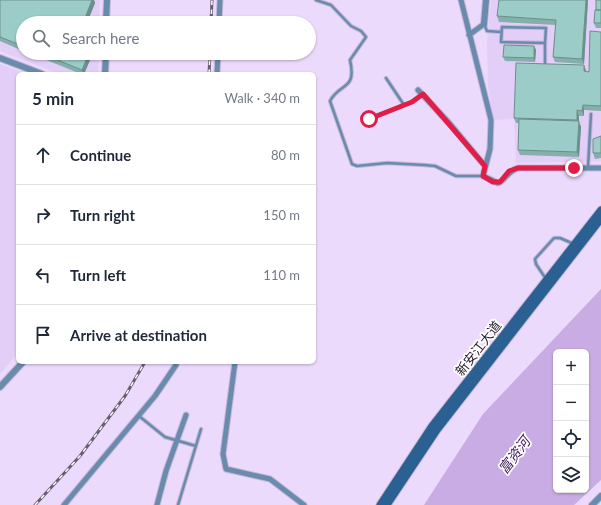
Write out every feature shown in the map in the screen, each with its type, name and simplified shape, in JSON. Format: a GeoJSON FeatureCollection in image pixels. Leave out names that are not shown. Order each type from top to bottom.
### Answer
{"type":"FeatureCollection","features":[{"type":"Feature","properties":{"kind":"main road","name":"新安江大道"},"geometry":{"type":"LineString","coordinates":[[380,505],[432,426],[601,210]]}},
{"type":"Feature","properties":{"kind":"main road","name":"新安江大道"},"geometry":{"type":"LineString","coordinates":[[387,505],[437,430],[601,219]]}},
{"type":"Feature","properties":{"kind":"street"},"geometry":{"type":"LineString","coordinates":[[106,16],[107,0]]}},
{"type":"Feature","properties":{"kind":"street"},"geometry":{"type":"LineString","coordinates":[[219,16],[220,0]]}},
{"type":"Feature","properties":{"kind":"street"},"geometry":{"type":"LineString","coordinates":[[461,0],[491,120],[491,142],[483,176],[498,183],[502,181],[509,171],[518,168],[601,168]]}},
{"type":"Feature","properties":{"kind":"street"},"geometry":{"type":"LineString","coordinates":[[469,35],[484,24],[486,0]]}},
{"type":"Feature","properties":{"kind":"street"},"geometry":{"type":"LineString","coordinates":[[0,58],[37,72]]}},
{"type":"Feature","properties":{"kind":"street"},"geometry":{"type":"LineString","coordinates":[[105,72],[106,60]]}},
{"type":"Feature","properties":{"kind":"street"},"geometry":{"type":"LineString","coordinates":[[217,72],[218,60]]}},
{"type":"Feature","properties":{"kind":"street"},"geometry":{"type":"LineString","coordinates":[[418,90],[485,166]]}},
{"type":"Feature","properties":{"kind":"street"},"geometry":{"type":"LineString","coordinates":[[0,387],[21,364]]}},
{"type":"Feature","properties":{"kind":"street"},"geometry":{"type":"LineString","coordinates":[[235,364],[224,454],[226,470],[270,479],[304,505]]}},
{"type":"Feature","properties":{"kind":"street"},"geometry":{"type":"LineString","coordinates":[[64,505],[139,416],[176,365]]}},
{"type":"Feature","properties":{"kind":"street"},"geometry":{"type":"LineString","coordinates":[[157,505],[166,471],[186,415]]}},
{"type":"Feature","properties":{"kind":"street"},"geometry":{"type":"LineString","coordinates":[[592,505],[601,496]]}},
{"type":"Feature","properties":{"kind":"lane"},"geometry":{"type":"LineString","coordinates":[[316,0],[331,5],[351,26],[366,37],[350,60],[352,69],[351,80],[330,101],[352,164],[357,166],[387,163],[435,166],[456,176],[483,176]]}},
{"type":"Feature","properties":{"kind":"lane"},"geometry":{"type":"LineString","coordinates":[[484,24],[487,31],[502,32]]}},
{"type":"Feature","properties":{"kind":"lane"},"geometry":{"type":"LineString","coordinates":[[544,66],[546,28],[502,27],[501,42],[545,43]]}},
{"type":"Feature","properties":{"kind":"lane"},"geometry":{"type":"LineString","coordinates":[[386,78],[404,105]]}},
{"type":"Feature","properties":{"kind":"lane"},"geometry":{"type":"LineString","coordinates":[[369,119],[412,102],[423,94]]}},
{"type":"Feature","properties":{"kind":"lane"},"geometry":{"type":"LineString","coordinates":[[588,168],[591,114]]}},
{"type":"Feature","properties":{"kind":"lane"},"geometry":{"type":"LineString","coordinates":[[546,280],[536,264],[535,259],[554,238],[560,238],[574,244]]}},
{"type":"Feature","properties":{"kind":"lane"},"geometry":{"type":"LineString","coordinates":[[139,416],[160,434],[196,446]]}},
{"type":"Feature","properties":{"kind":"lane"},"geometry":{"type":"LineString","coordinates":[[178,505],[201,429]]}},
{"type":"Feature","properties":{"kind":"shaded area"},"geometry":{"type":"Polygon","coordinates":[[[0,0],[100,0],[99,16],[16,16],[16,57],[0,51],[0,0]]]}},
{"type":"Feature","properties":{"kind":"shaded area"},"geometry":{"type":"Polygon","coordinates":[[[491,0],[601,0],[601,161],[516,163],[514,119],[493,120],[488,84],[487,42],[491,0]]]}},
{"type":"Feature","properties":{"kind":"shaded area"},"geometry":{"type":"Polygon","coordinates":[[[23,60],[99,60],[98,72],[54,72],[23,60]]]}},
{"type":"Feature","properties":{"kind":"shaded area"},"geometry":{"type":"Polygon","coordinates":[[[0,64],[22,72],[16,72],[16,355],[0,374],[0,64]]]}},
{"type":"Feature","properties":{"kind":"water","name":"富资河"},"geometry":{"type":"Polygon","coordinates":[[[601,289],[601,480],[589,491],[589,349],[553,349],[553,493],[587,493],[574,505],[424,505],[483,414],[601,289]]]}},
{"type":"Feature","properties":{"kind":"building"},"geometry":{"type":"Polygon","coordinates":[[[0,0],[92,0],[86,16],[16,16],[16,43],[0,37],[0,0]]]}},
{"type":"Feature","properties":{"kind":"building"},"geometry":{"type":"Polygon","coordinates":[[[499,0],[586,0],[582,59],[553,57],[556,20],[497,16],[499,0]]]}},
{"type":"Feature","properties":{"kind":"building"},"geometry":{"type":"Polygon","coordinates":[[[596,0],[601,0],[601,10],[596,10],[596,0]]]}},
{"type":"Feature","properties":{"kind":"building"},"geometry":{"type":"Polygon","coordinates":[[[595,10],[601,10],[601,23],[594,23],[595,10]]]}},
{"type":"Feature","properties":{"kind":"building"},"geometry":{"type":"Polygon","coordinates":[[[590,31],[601,32],[601,106],[583,105],[582,111],[577,110],[577,120],[514,118],[516,63],[584,65],[584,71],[589,72],[590,31]]]}},
{"type":"Feature","properties":{"kind":"building"},"geometry":{"type":"Polygon","coordinates":[[[504,45],[534,46],[534,58],[503,57],[504,45]]]}},
{"type":"Feature","properties":{"kind":"building"},"geometry":{"type":"Polygon","coordinates":[[[57,60],[86,60],[82,70],[57,60]]]}},
{"type":"Feature","properties":{"kind":"building"},"geometry":{"type":"Polygon","coordinates":[[[519,119],[579,121],[577,152],[518,150],[519,119]]]}},
{"type":"Feature","properties":{"kind":"building"},"geometry":{"type":"Polygon","coordinates":[[[601,136],[601,153],[593,153],[593,139],[601,136]]]}},
{"type":"Feature","properties":{"kind":"railway"},"geometry":{"type":"LineString","coordinates":[[211,16],[212,0]]}},
{"type":"Feature","properties":{"kind":"railway"},"geometry":{"type":"LineString","coordinates":[[209,72],[210,60]]}},
{"type":"Feature","properties":{"kind":"railway"},"geometry":{"type":"LineString","coordinates":[[35,505],[80,456],[125,396],[144,364]]}},
{"type":"Feature","properties":{"kind":"route"},"geometry":{"type":"LineString","coordinates":[[369,119],[412,102],[423,94],[476,153],[485,166],[483,176],[493,182],[496,183],[502,181],[509,171],[518,168],[574,168]]}}]}
